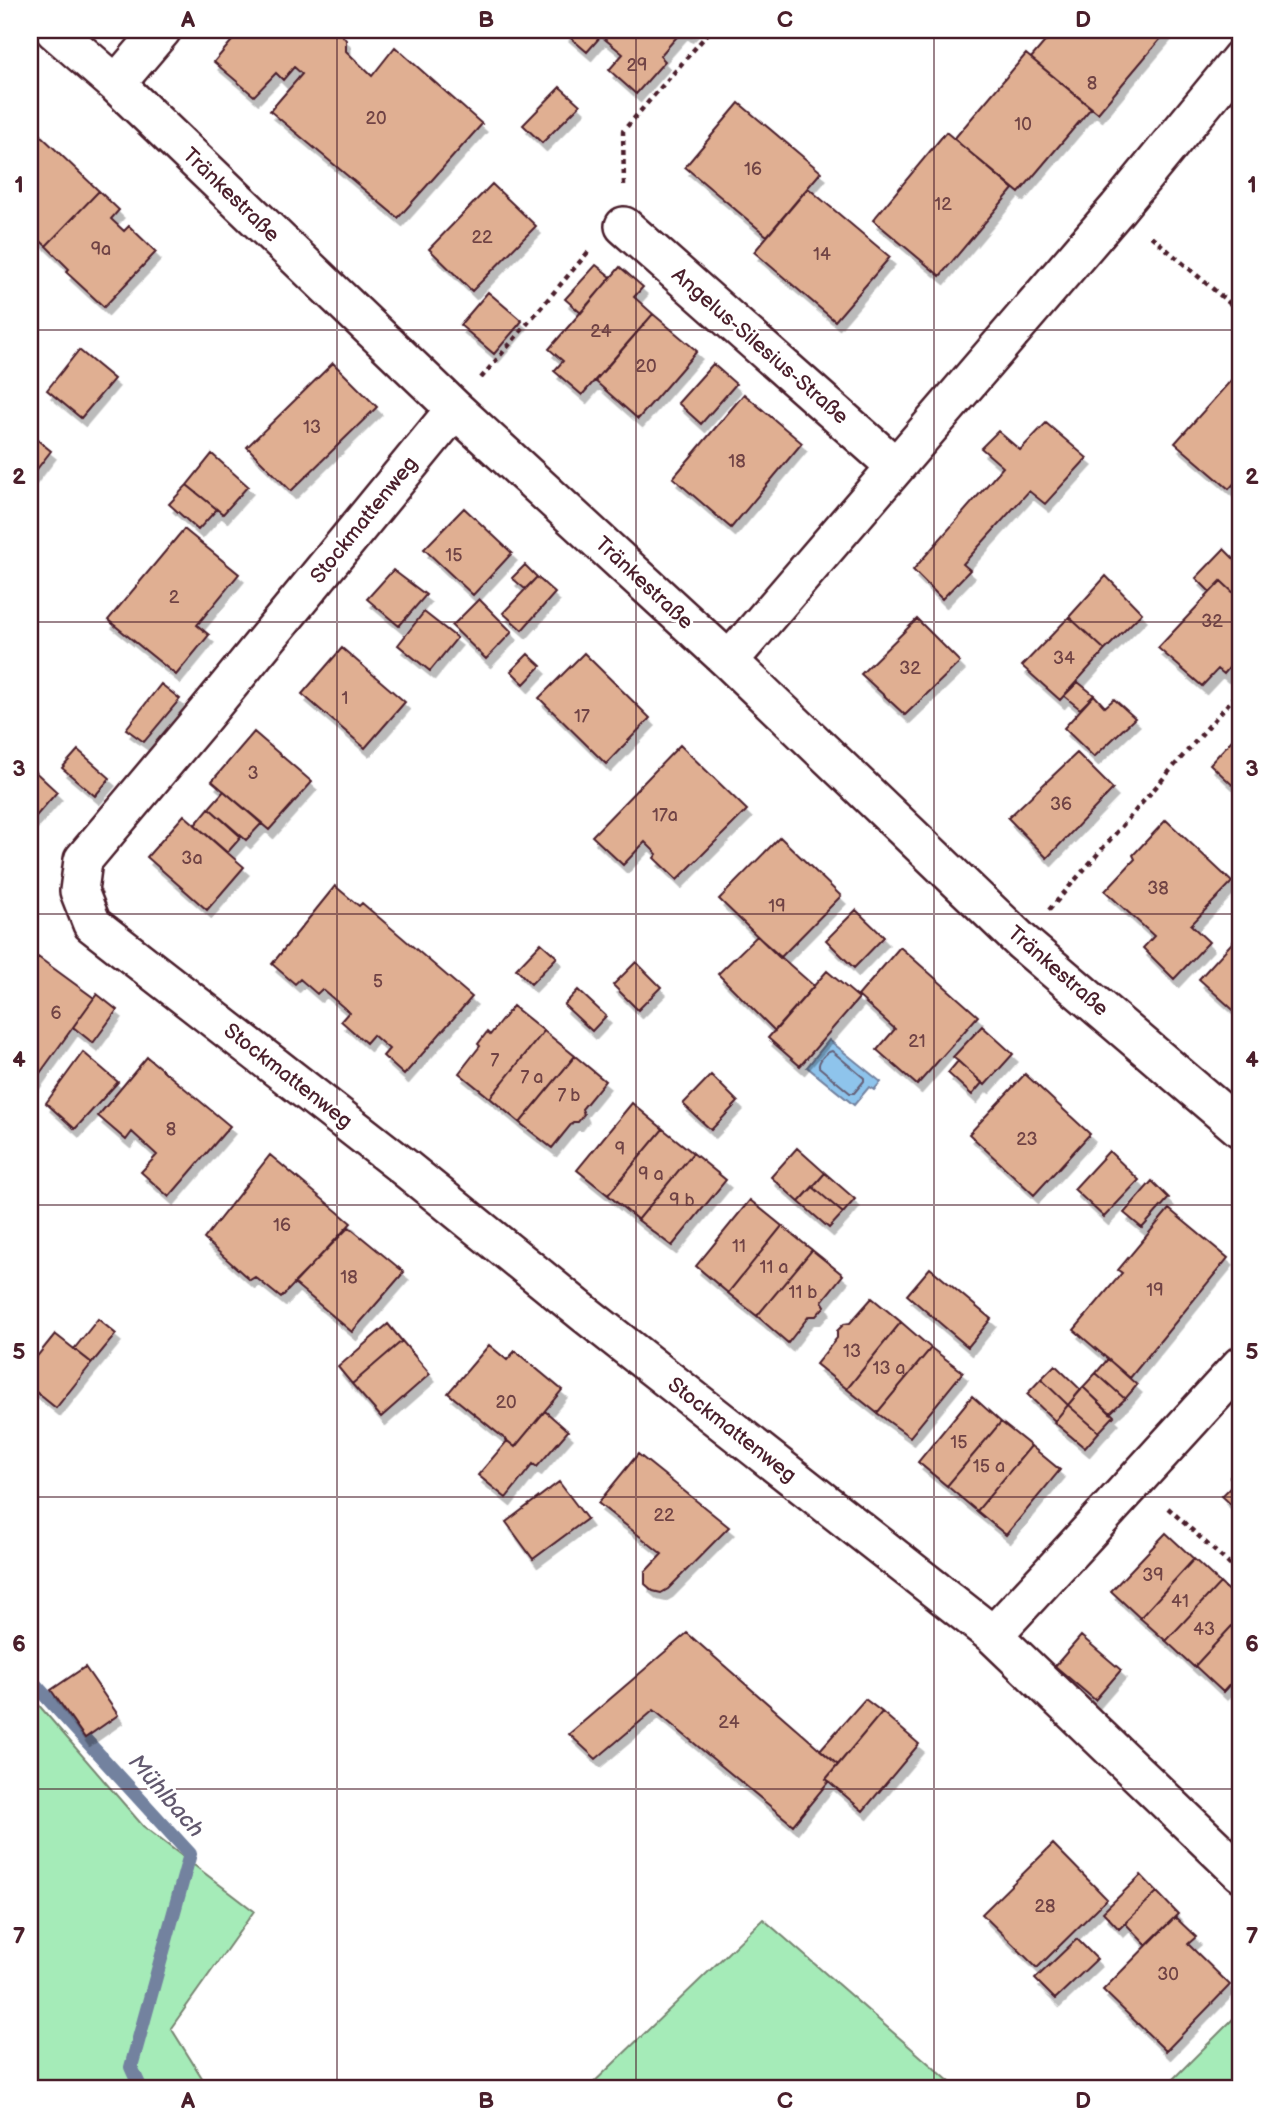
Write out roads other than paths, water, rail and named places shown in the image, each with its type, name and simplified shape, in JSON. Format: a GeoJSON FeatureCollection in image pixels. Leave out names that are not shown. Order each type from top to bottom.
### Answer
{"type":"FeatureCollection","features":[{"type":"Feature","properties":{"kind":"street","name":"Tränkestraße"},"geometry":{"type":"LineString","coordinates":[[54,30],[116,84],[455,409],[729,661],[1022,942],[1241,1129]]}},
{"type":"Feature","properties":{"kind":"street"},"geometry":{"type":"LineString","coordinates":[[116,84],[162,30]]}},
{"type":"Feature","properties":{"kind":"street"},"geometry":{"type":"LineString","coordinates":[[729,661],[1118,208],[1241,58]]}},
{"type":"Feature","properties":{"kind":"street","name":"Angelus-Silesius-Straße"},"geometry":{"type":"LineString","coordinates":[[624,226],[895,466]]}},
{"type":"Feature","properties":{"kind":"street","name":"Stockmattenweg"},"geometry":{"type":"LineString","coordinates":[[455,409],[83,860],[79,891],[92,924],[404,1167],[584,1314],[993,1635],[1241,1872]]}},
{"type":"Feature","properties":{"kind":"street"},"geometry":{"type":"LineString","coordinates":[[993,1635],[1241,1366]]}},
{"type":"Feature","properties":{"kind":"water"},"geometry":{"type":"Polygon","coordinates":[[[829,1040],[881,1082],[874,1090],[869,1087],[854,1105],[807,1067],[829,1040]]]}},
{"type":"Feature","properties":{"kind":"waterway","name":"Mühlbach"},"geometry":{"type":"LineString","coordinates":[[30,1679],[190,1854],[131,2067],[141,2089]]}}]}
